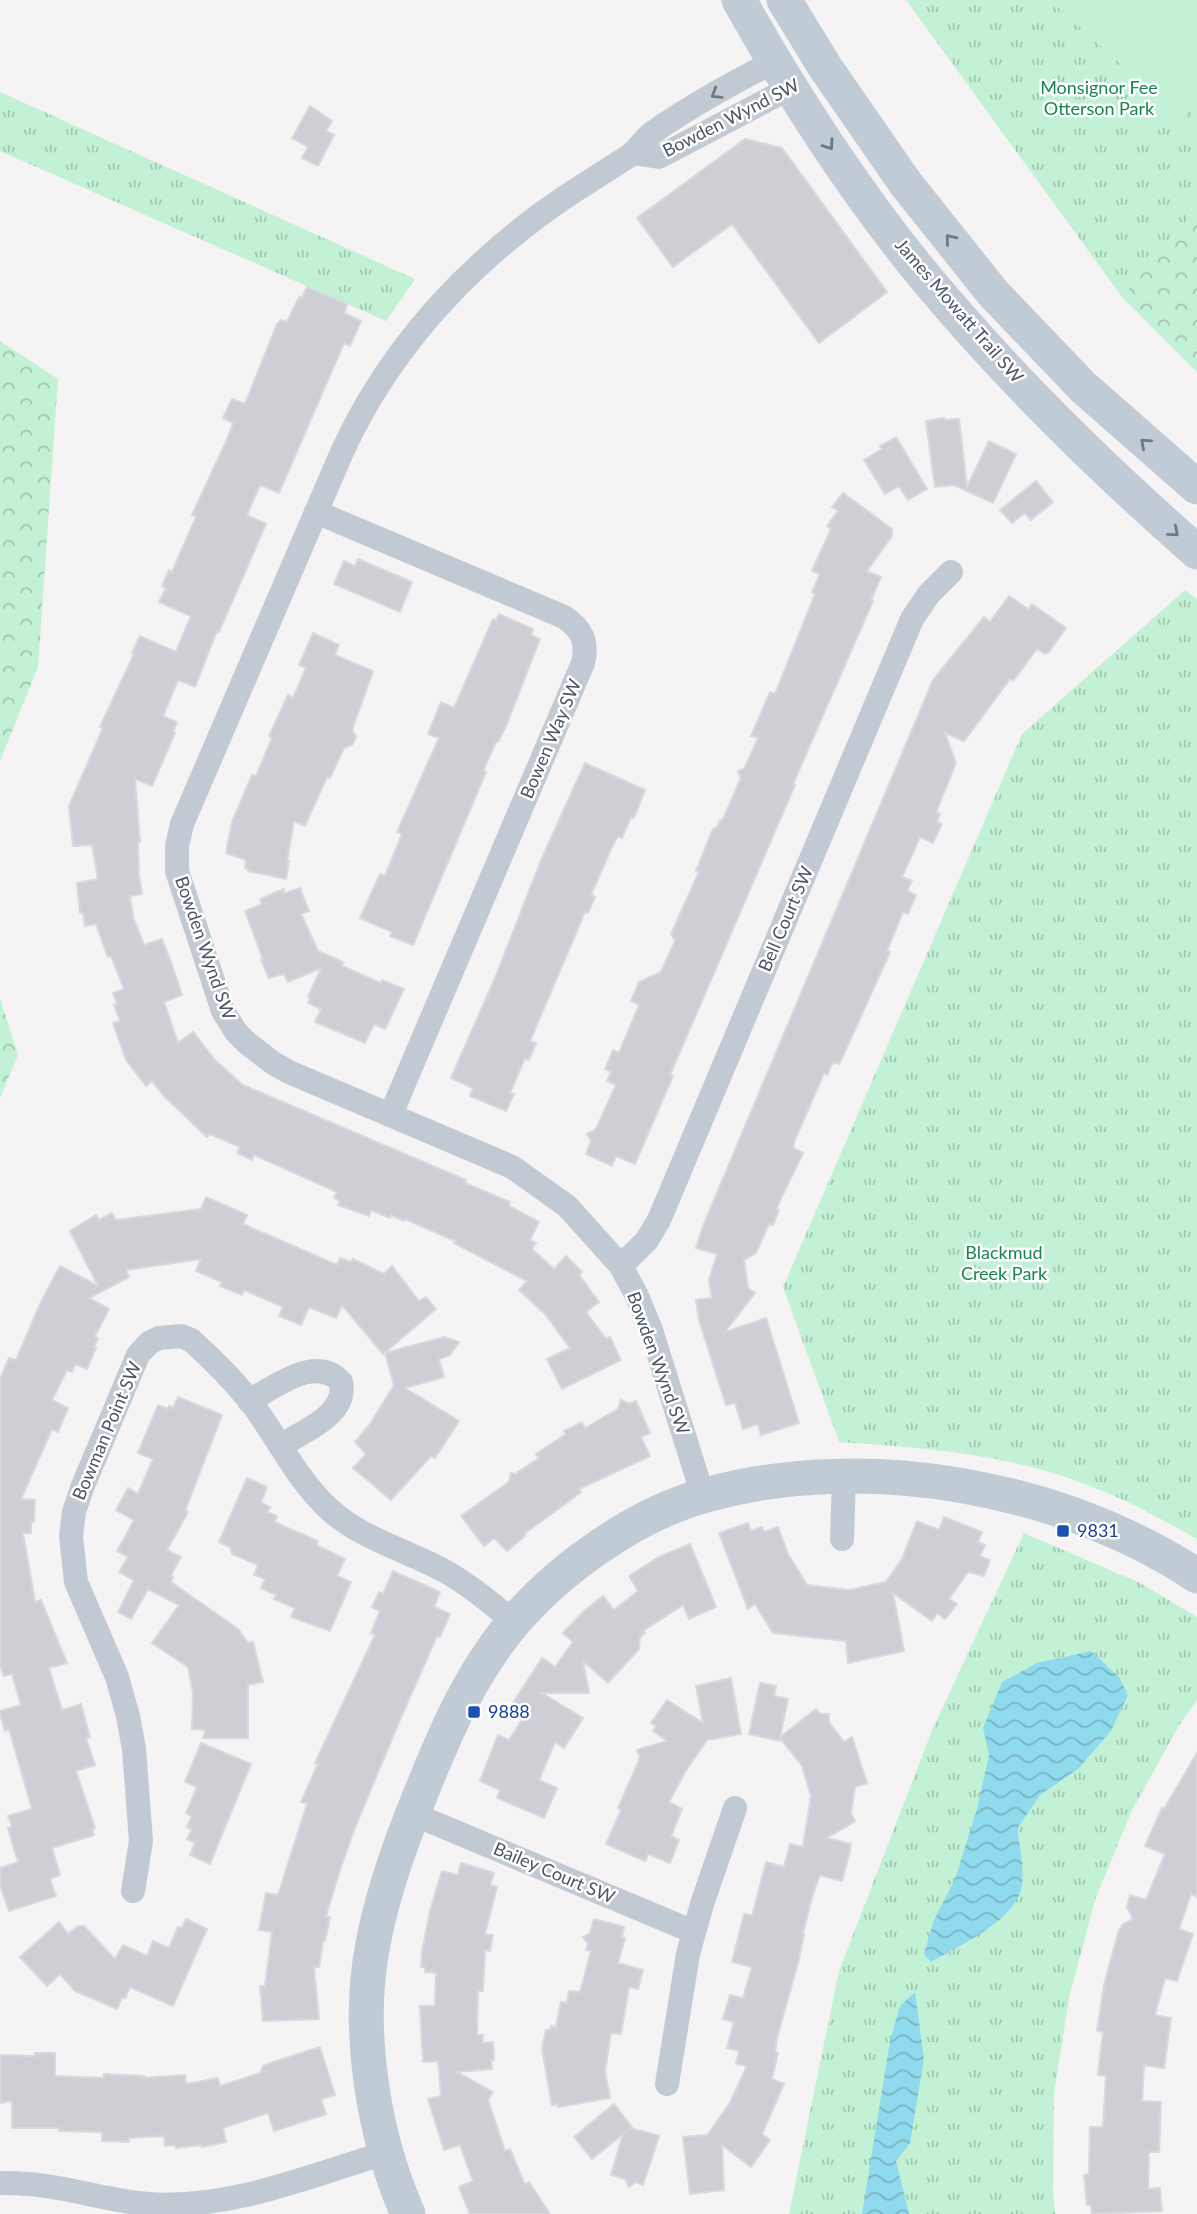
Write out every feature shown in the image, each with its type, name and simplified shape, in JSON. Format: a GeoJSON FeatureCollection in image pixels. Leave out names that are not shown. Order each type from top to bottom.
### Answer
{"type":"FeatureCollection","features":[{"type":"Feature","properties":{"kind":"street","name":"James Mowatt Trail SW"},"geometry":{"type":"LineString","coordinates":[[739,0],[823,136],[923,275],[973,334],[1053,418],[1139,501],[1197,552]]}},
{"type":"Feature","properties":{"kind":"street"},"geometry":{"type":"LineString","coordinates":[[784,0],[817,55],[905,184],[993,293],[1083,387],[1197,487]]}},
{"type":"Feature","properties":{"kind":"street","name":"Bowden Wynd SW"},"geometry":{"type":"LineString","coordinates":[[703,1496],[651,1331],[621,1266],[567,1206],[528,1176],[491,1157],[281,1067],[258,1053],[236,1032],[223,1011],[177,871],[177,846],[182,824],[353,428],[403,350],[475,267],[541,213],[633,153],[659,157],[817,55]]}},
{"type":"Feature","properties":{"kind":"street","name":"Bowen Way SW"},"geometry":{"type":"LineString","coordinates":[[316,512],[564,617],[579,629],[585,646],[583,663],[391,1114]]}},
{"type":"Feature","properties":{"kind":"street","name":"Bell Court SW"},"geometry":{"type":"LineString","coordinates":[[621,1266],[647,1240],[659,1220],[912,619],[929,594],[951,572]]}},
{"type":"Feature","properties":{"kind":"street","name":"Bowman Point SW"},"geometry":{"type":"LineString","coordinates":[[133,1891],[141,1841],[134,1749],[117,1677],[76,1581],[71,1536],[74,1512],[133,1366],[149,1343],[169,1335],[191,1340],[249,1401],[314,1494],[345,1522],[442,1570],[479,1594],[514,1622]]}},
{"type":"Feature","properties":{"kind":"street"},"geometry":{"type":"LineString","coordinates":[[249,1401],[316,1370],[334,1374],[341,1382],[341,1398],[331,1414],[280,1446]]}},
{"type":"Feature","properties":{"kind":"street"},"geometry":{"type":"LineString","coordinates":[[842,1539],[844,1477]]}},
{"type":"Feature","properties":{"kind":"street"},"geometry":{"type":"LineString","coordinates":[[408,2214],[386,2153],[371,2075],[367,2032],[367,1983],[382,1904],[413,1814],[458,1707],[488,1657],[514,1622],[581,1560],[651,1517],[703,1496],[787,1479],[891,1478],[953,1484],[1054,1509],[1145,1545],[1197,1576]]}},
{"type":"Feature","properties":{"kind":"street"},"geometry":{"type":"LineString","coordinates":[[667,2084],[688,1954],[735,1808]]}},
{"type":"Feature","properties":{"kind":"street","name":"Bailey Court SW"},"geometry":{"type":"LineString","coordinates":[[413,1814],[694,1932]]}},
{"type":"Feature","properties":{"kind":"street"},"geometry":{"type":"LineString","coordinates":[[0,2183],[56,2187],[146,2204],[194,2209],[386,2153]]}},
{"type":"Feature","properties":{"kind":"green space","name":"Monsignor Fee Otterson Park"},"geometry":{"type":"Polygon","coordinates":[[[906,0],[1197,0],[1197,208],[1122,297],[906,0]]]}},
{"type":"Feature","properties":{"kind":"green space"},"geometry":{"type":"Polygon","coordinates":[[[1050,0],[1197,0],[1197,104],[1182,120],[1050,0]]]}},
{"type":"Feature","properties":{"kind":"green space"},"geometry":{"type":"Polygon","coordinates":[[[0,92],[415,279],[386,321],[0,151],[0,92]]]}},
{"type":"Feature","properties":{"kind":"green space"},"geometry":{"type":"Polygon","coordinates":[[[1197,208],[1197,372],[1122,297],[1197,208]]]}},
{"type":"Feature","properties":{"kind":"green space"},"geometry":{"type":"Polygon","coordinates":[[[0,341],[58,379],[38,667],[0,761],[0,341]]]}},
{"type":"Feature","properties":{"kind":"green space","name":"Blackmud Creek Park"},"geometry":{"type":"Polygon","coordinates":[[[1185,590],[1197,599],[1197,1539],[1120,1499],[1043,1470],[956,1453],[839,1442],[783,1287],[1022,734],[1185,590]]]}},
{"type":"Feature","properties":{"kind":"green space"},"geometry":{"type":"Polygon","coordinates":[[[0,998],[18,1055],[0,1098],[0,998]]]}},
{"type":"Feature","properties":{"kind":"green space"},"geometry":{"type":"Polygon","coordinates":[[[1024,1533],[1140,1583],[1197,1617],[1197,1700],[1180,1724],[1132,1810],[1095,1900],[1069,1998],[1054,2094],[1055,2214],[789,2214],[839,1971],[933,1728],[1024,1533]]]}},
{"type":"Feature","properties":{"kind":"water"},"geometry":{"type":"Polygon","coordinates":[[[1091,1651],[1119,1677],[1128,1695],[1111,1731],[1078,1769],[1040,1795],[1017,1829],[1022,1861],[1022,1886],[1014,1904],[994,1924],[931,1962],[924,1954],[934,1920],[955,1879],[977,1809],[989,1755],[983,1728],[1002,1682],[1037,1663],[1091,1651]]]}},
{"type":"Feature","properties":{"kind":"water"},"geometry":{"type":"Polygon","coordinates":[[[915,1992],[924,2059],[910,2143],[896,2161],[909,2214],[862,2214],[890,2041],[900,2006],[915,1992]]]}},
{"type":"Feature","properties":{"kind":"building"},"geometry":{"type":"Polygon","coordinates":[[[310,106],[332,121],[326,131],[334,135],[318,166],[302,158],[308,147],[292,138],[310,106]]]}},
{"type":"Feature","properties":{"kind":"building"},"geometry":{"type":"Polygon","coordinates":[[[745,139],[782,148],[887,292],[819,343],[732,224],[673,267],[637,218],[745,139]]]}},
{"type":"Feature","properties":{"kind":"building"},"geometry":{"type":"Polygon","coordinates":[[[307,287],[347,304],[344,313],[361,321],[350,346],[344,343],[279,493],[260,485],[247,515],[266,524],[219,632],[217,631],[195,687],[178,680],[163,716],[177,722],[173,732],[175,733],[152,786],[135,779],[142,894],[130,896],[133,917],[144,945],[162,939],[171,962],[182,995],[164,1002],[178,1043],[193,1032],[215,1060],[243,1085],[466,1180],[465,1183],[510,1202],[509,1206],[539,1222],[530,1240],[536,1243],[532,1249],[554,1269],[566,1256],[582,1272],[579,1275],[599,1302],[586,1312],[606,1339],[610,1337],[621,1360],[562,1389],[547,1359],[570,1348],[545,1314],[519,1290],[527,1281],[454,1243],[455,1241],[405,1219],[404,1221],[391,1215],[390,1218],[371,1210],[369,1216],[338,1205],[340,1201],[334,1198],[337,1192],[254,1155],[252,1160],[237,1153],[240,1147],[210,1134],[207,1137],[152,1081],[146,1086],[126,1060],[113,1023],[120,1021],[113,993],[124,989],[96,924],[85,926],[83,913],[80,913],[77,883],[98,879],[92,845],[73,846],[69,806],[140,636],[176,652],[191,616],[159,602],[166,588],[162,586],[169,570],[172,572],[196,517],[192,515],[228,437],[233,423],[223,418],[232,399],[245,404],[277,324],[281,320],[287,322],[307,287]]]}},
{"type":"Feature","properties":{"kind":"building"},"geometry":{"type":"Polygon","coordinates":[[[959,419],[967,487],[989,441],[1016,454],[993,503],[954,485],[935,487],[926,421],[959,419]]]}},
{"type":"Feature","properties":{"kind":"building"},"geometry":{"type":"Polygon","coordinates":[[[896,437],[927,489],[908,500],[899,486],[885,494],[864,460],[896,437]]]}},
{"type":"Feature","properties":{"kind":"building"},"geometry":{"type":"Polygon","coordinates":[[[1036,481],[1053,502],[1031,520],[1025,513],[1012,523],[1000,510],[1036,481]]]}},
{"type":"Feature","properties":{"kind":"building"},"geometry":{"type":"Polygon","coordinates":[[[843,493],[892,529],[892,536],[867,571],[881,577],[871,600],[873,601],[793,784],[795,785],[670,1075],[673,1076],[635,1164],[616,1156],[612,1166],[586,1154],[591,1141],[587,1134],[596,1129],[616,1085],[607,1081],[611,1072],[605,1069],[613,1050],[619,1053],[639,1005],[631,1001],[639,982],[661,972],[675,941],[671,934],[699,872],[696,871],[713,829],[722,821],[741,778],[738,771],[744,769],[758,738],[751,736],[770,692],[775,694],[815,594],[812,592],[820,574],[812,571],[831,529],[827,526],[838,511],[832,507],[843,493]]]}},
{"type":"Feature","properties":{"kind":"building"},"geometry":{"type":"Polygon","coordinates":[[[358,559],[412,582],[400,612],[334,584],[344,561],[355,566],[358,559]]]}},
{"type":"Feature","properties":{"kind":"building"},"geometry":{"type":"Polygon","coordinates":[[[1009,596],[1028,609],[1032,604],[1066,628],[1048,653],[1037,649],[1013,681],[1010,679],[964,741],[945,733],[956,763],[936,812],[940,814],[937,822],[942,824],[933,843],[920,837],[902,877],[912,881],[907,891],[916,895],[908,914],[903,912],[887,951],[890,952],[839,1064],[833,1062],[827,1075],[824,1073],[795,1140],[793,1148],[803,1153],[776,1209],[779,1210],[773,1225],[769,1224],[756,1253],[744,1260],[748,1288],[755,1293],[725,1332],[766,1318],[799,1423],[761,1435],[758,1424],[743,1429],[735,1403],[726,1405],[699,1320],[696,1300],[712,1298],[709,1280],[717,1254],[696,1248],[933,680],[984,617],[990,622],[1009,596]]]}},
{"type":"Feature","properties":{"kind":"building"},"geometry":{"type":"Polygon","coordinates":[[[499,614],[533,629],[531,635],[540,639],[413,945],[390,936],[392,932],[360,918],[380,874],[385,876],[402,834],[397,832],[439,738],[428,734],[441,702],[454,708],[493,619],[496,621],[499,614]]]}},
{"type":"Feature","properties":{"kind":"building"},"geometry":{"type":"Polygon","coordinates":[[[313,633],[339,645],[335,655],[373,671],[352,730],[356,737],[352,745],[344,748],[330,778],[327,777],[305,826],[294,821],[286,879],[248,871],[249,869],[245,868],[246,860],[226,853],[232,822],[252,775],[256,776],[272,738],[269,736],[288,695],[293,698],[306,668],[299,665],[313,633]]]}},
{"type":"Feature","properties":{"kind":"building"},"geometry":{"type":"Polygon","coordinates":[[[585,763],[645,790],[634,818],[631,817],[622,838],[618,836],[611,849],[591,895],[595,897],[588,913],[585,912],[530,1041],[536,1043],[529,1060],[525,1058],[510,1093],[514,1094],[506,1111],[470,1096],[473,1088],[451,1078],[495,978],[542,858],[585,763]]]}},
{"type":"Feature","properties":{"kind":"building"},"geometry":{"type":"Polygon","coordinates":[[[300,888],[309,911],[301,914],[318,951],[343,962],[342,966],[381,983],[382,980],[404,989],[385,1029],[374,1024],[365,1043],[315,1022],[321,1009],[308,1003],[308,997],[321,968],[288,982],[284,974],[269,978],[261,960],[263,959],[245,911],[262,904],[260,899],[284,889],[283,894],[300,888]]]}},
{"type":"Feature","properties":{"kind":"building"},"geometry":{"type":"Polygon","coordinates":[[[206,1197],[247,1215],[243,1224],[337,1265],[340,1258],[351,1262],[353,1259],[384,1274],[392,1266],[419,1301],[426,1297],[436,1309],[383,1354],[342,1305],[336,1318],[309,1307],[301,1325],[279,1316],[283,1307],[244,1290],[242,1295],[220,1286],[222,1282],[196,1271],[201,1259],[126,1270],[129,1277],[89,1298],[109,1309],[95,1336],[98,1338],[94,1347],[96,1348],[87,1369],[75,1364],[72,1372],[67,1370],[52,1400],[68,1408],[58,1432],[52,1429],[21,1499],[35,1500],[31,1533],[23,1533],[35,1602],[41,1600],[67,1663],[49,1668],[62,1710],[81,1704],[90,1737],[86,1738],[95,1765],[76,1771],[95,1828],[92,1829],[94,1835],[52,1848],[60,1875],[50,1879],[56,1896],[9,1911],[0,1885],[0,1868],[18,1862],[8,1828],[12,1827],[8,1816],[32,1809],[9,1729],[5,1731],[0,1714],[0,1711],[21,1705],[12,1674],[4,1676],[0,1665],[0,1379],[9,1358],[16,1360],[60,1266],[98,1286],[70,1231],[96,1215],[99,1220],[112,1213],[116,1220],[201,1209],[206,1197]]]}},
{"type":"Feature","properties":{"kind":"building"},"geometry":{"type":"Polygon","coordinates":[[[444,1337],[459,1342],[450,1355],[439,1359],[444,1377],[405,1388],[459,1421],[435,1458],[431,1456],[391,1500],[353,1468],[366,1454],[355,1442],[370,1424],[394,1385],[385,1353],[444,1337]]]}},
{"type":"Feature","properties":{"kind":"building"},"geometry":{"type":"Polygon","coordinates":[[[178,1397],[222,1415],[185,1511],[188,1512],[167,1550],[181,1557],[171,1575],[171,1582],[238,1629],[248,1643],[253,1642],[263,1682],[248,1685],[248,1738],[203,1738],[206,1730],[192,1729],[193,1693],[188,1667],[152,1643],[179,1605],[148,1589],[131,1619],[118,1612],[134,1580],[119,1572],[128,1557],[117,1551],[134,1520],[116,1510],[128,1488],[138,1494],[153,1459],[138,1453],[158,1405],[173,1408],[178,1397]]]}},
{"type":"Feature","properties":{"kind":"building"},"geometry":{"type":"Polygon","coordinates":[[[621,1400],[629,1404],[636,1401],[650,1433],[641,1437],[650,1456],[579,1489],[581,1492],[524,1534],[525,1536],[507,1551],[494,1538],[484,1546],[461,1516],[509,1482],[511,1473],[515,1474],[539,1458],[536,1454],[566,1434],[564,1431],[582,1422],[585,1428],[618,1409],[621,1400]]]}},
{"type":"Feature","properties":{"kind":"building"},"geometry":{"type":"Polygon","coordinates":[[[247,1478],[267,1487],[261,1503],[270,1507],[267,1512],[277,1516],[274,1522],[318,1541],[316,1545],[345,1559],[337,1576],[351,1582],[330,1631],[291,1617],[295,1608],[274,1599],[276,1595],[261,1588],[265,1579],[254,1575],[258,1565],[232,1554],[230,1547],[219,1542],[247,1478]]]}},
{"type":"Feature","properties":{"kind":"building"},"geometry":{"type":"Polygon","coordinates":[[[944,1517],[982,1532],[978,1542],[985,1545],[980,1556],[990,1560],[984,1576],[968,1572],[949,1599],[957,1604],[945,1619],[937,1613],[932,1621],[893,1593],[904,1651],[848,1663],[846,1641],[773,1633],[755,1604],[748,1609],[719,1533],[748,1523],[751,1531],[762,1527],[764,1532],[778,1527],[788,1554],[807,1585],[849,1590],[886,1582],[902,1559],[917,1521],[939,1530],[944,1517]]]}},
{"type":"Feature","properties":{"kind":"building"},"geometry":{"type":"Polygon","coordinates":[[[690,1544],[716,1607],[689,1619],[683,1605],[643,1631],[645,1633],[640,1637],[639,1649],[608,1683],[583,1661],[589,1693],[542,1693],[583,1718],[564,1748],[555,1742],[539,1780],[557,1788],[544,1818],[497,1798],[500,1790],[480,1781],[498,1735],[509,1740],[527,1712],[513,1703],[542,1658],[555,1667],[573,1642],[563,1633],[584,1611],[603,1596],[614,1610],[638,1591],[629,1576],[659,1557],[690,1544]]]}},
{"type":"Feature","properties":{"kind":"building"},"geometry":{"type":"Polygon","coordinates":[[[393,1571],[440,1592],[434,1607],[450,1614],[440,1637],[437,1636],[402,1715],[339,1873],[326,1916],[330,1917],[319,1967],[314,1967],[319,2019],[263,2021],[260,1986],[265,1986],[272,1932],[259,1930],[266,1893],[278,1895],[307,1804],[301,1802],[318,1764],[315,1763],[375,1635],[371,1633],[380,1611],[372,1607],[379,1592],[383,1594],[393,1571]]]}},
{"type":"Feature","properties":{"kind":"building"},"geometry":{"type":"Polygon","coordinates":[[[731,1678],[741,1734],[707,1740],[685,1772],[669,1802],[682,1809],[671,1836],[679,1840],[670,1863],[648,1854],[645,1861],[606,1844],[640,1758],[637,1750],[667,1741],[653,1731],[656,1726],[651,1723],[667,1700],[703,1723],[696,1686],[731,1678]]]}},
{"type":"Feature","properties":{"kind":"building"},"geometry":{"type":"Polygon","coordinates":[[[760,1683],[776,1686],[774,1696],[788,1699],[780,1737],[816,1709],[820,1714],[829,1714],[829,1722],[844,1742],[852,1737],[867,1783],[855,1787],[851,1813],[855,1821],[827,1838],[851,1844],[850,1851],[842,1881],[820,1875],[812,1897],[799,1959],[777,2038],[775,2052],[778,2053],[772,2079],[784,2084],[762,2134],[770,2140],[751,2167],[722,2145],[724,2190],[690,2194],[683,2137],[707,2135],[730,2103],[747,2066],[736,2064],[739,2051],[727,2048],[734,2022],[723,2019],[730,1995],[743,1998],[752,1967],[732,1962],[744,1914],[752,1916],[766,1862],[784,1867],[790,1844],[803,1847],[811,1796],[802,1766],[780,1738],[780,1741],[749,1734],[760,1683]]]}},
{"type":"Feature","properties":{"kind":"building"},"geometry":{"type":"Polygon","coordinates":[[[201,1743],[251,1764],[210,1864],[190,1855],[195,1843],[187,1839],[192,1829],[187,1827],[192,1816],[186,1813],[197,1787],[185,1782],[201,1743]]]}},
{"type":"Feature","properties":{"kind":"building"},"geometry":{"type":"Polygon","coordinates":[[[1197,1753],[1197,1897],[1191,1894],[1179,1929],[1193,1934],[1177,1981],[1165,1978],[1155,2015],[1171,2018],[1164,2068],[1144,2065],[1142,2101],[1161,2102],[1159,2152],[1149,2152],[1148,2189],[1160,2188],[1162,2211],[1092,2214],[1091,2205],[1087,2205],[1084,2175],[1089,2174],[1090,2127],[1103,2127],[1106,2076],[1098,2075],[1103,2032],[1097,2031],[1104,1985],[1118,1933],[1122,1925],[1133,1919],[1127,1907],[1130,1895],[1146,1900],[1165,1854],[1145,1846],[1162,1808],[1164,1809],[1197,1753]]]}},
{"type":"Feature","properties":{"kind":"building"},"geometry":{"type":"Polygon","coordinates":[[[461,1863],[494,1873],[490,1885],[497,1887],[485,1934],[493,1935],[490,1951],[485,1950],[483,1991],[478,1991],[477,2035],[483,2035],[483,2043],[493,2042],[494,2060],[491,2060],[492,2069],[457,2072],[493,2092],[488,2100],[505,2151],[510,2149],[525,2185],[529,2182],[550,2214],[470,2214],[459,2187],[473,2181],[460,2145],[444,2150],[428,2099],[441,2096],[438,2061],[423,2062],[420,2006],[435,2006],[436,1973],[425,1972],[425,1967],[421,1967],[422,1952],[442,1871],[458,1875],[461,1863]]]}},
{"type":"Feature","properties":{"kind":"building"},"geometry":{"type":"Polygon","coordinates":[[[186,1919],[207,1929],[173,2006],[130,1987],[117,2009],[75,1991],[60,1974],[47,1986],[20,1957],[59,1922],[68,1934],[78,1926],[84,1926],[115,1959],[123,1945],[147,1956],[153,1941],[169,1948],[178,1927],[182,1928],[186,1919]]]}},
{"type":"Feature","properties":{"kind":"building"},"geometry":{"type":"Polygon","coordinates":[[[594,1919],[624,1927],[622,1937],[625,1938],[618,1963],[643,1970],[638,1989],[629,1987],[621,2034],[611,2033],[605,2071],[610,2098],[558,2107],[558,2104],[552,2105],[542,2049],[546,2030],[550,2030],[551,2026],[556,2027],[561,2002],[567,2003],[569,1991],[580,1992],[591,1951],[586,1950],[588,1944],[583,1937],[590,1933],[594,1919]]]}},
{"type":"Feature","properties":{"kind":"building"},"geometry":{"type":"Polygon","coordinates":[[[320,2047],[335,2095],[321,2099],[326,2114],[274,2131],[268,2113],[223,2128],[226,2142],[202,2147],[165,2146],[164,2136],[129,2138],[129,2142],[102,2141],[102,2132],[12,2128],[12,2101],[0,2103],[0,2055],[35,2056],[35,2053],[55,2053],[55,2076],[104,2078],[104,2074],[144,2076],[143,2078],[185,2075],[186,2084],[218,2078],[220,2086],[260,2073],[263,2066],[270,2063],[320,2047]]]}},
{"type":"Feature","properties":{"kind":"building"},"geometry":{"type":"Polygon","coordinates":[[[614,2104],[632,2127],[630,2128],[659,2136],[643,2185],[636,2182],[629,2187],[625,2179],[611,2175],[623,2134],[592,2159],[574,2137],[614,2104]]]}},
{"type":"Feature","properties":{"kind":"place","name":"9831"},"geometry":{"type":"Point","coordinates":[1063,1531]}},
{"type":"Feature","properties":{"kind":"place","name":"9888"},"geometry":{"type":"Point","coordinates":[474,1712]}}]}
